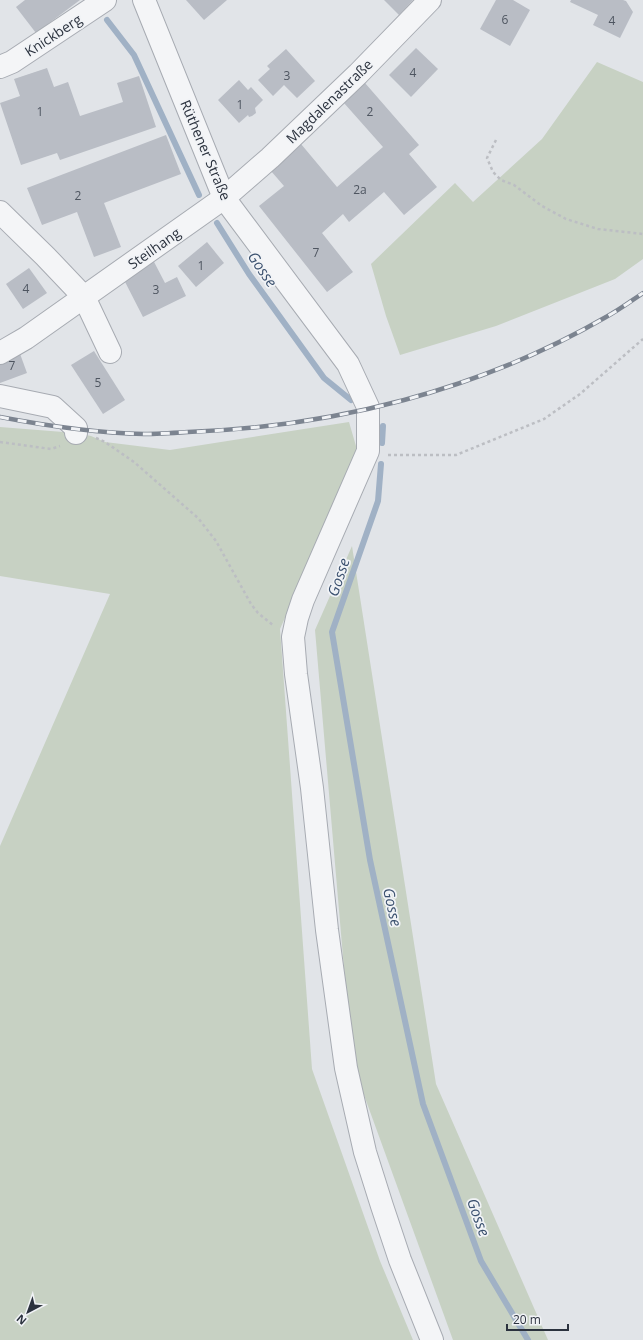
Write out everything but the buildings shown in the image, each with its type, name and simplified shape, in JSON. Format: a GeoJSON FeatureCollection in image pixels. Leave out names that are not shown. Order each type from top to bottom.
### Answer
{"type":"FeatureCollection","features":[{"type":"Feature","properties":{"kind":"street","name":"Knickberg"},"geometry":{"type":"LineString","coordinates":[[0,67],[12,62],[105,0]]}},
{"type":"Feature","properties":{"kind":"street","name":"Rüthener Straße"},"geometry":{"type":"LineString","coordinates":[[144,0],[224,198],[348,364],[368,407],[368,451]]}},
{"type":"Feature","properties":{"kind":"street","name":"Magdalenastraße"},"geometry":{"type":"LineString","coordinates":[[224,198],[270,158],[352,79],[430,0]]}},
{"type":"Feature","properties":{"kind":"street","name":"Steilhang"},"geometry":{"type":"LineString","coordinates":[[0,353],[26,338],[84,298],[224,198]]}},
{"type":"Feature","properties":{"kind":"street"},"geometry":{"type":"LineString","coordinates":[[0,212],[46,256],[84,298],[110,352]]}},
{"type":"Feature","properties":{"kind":"street"},"geometry":{"type":"LineString","coordinates":[[0,396],[53,407],[76,428],[76,433]]}},
{"type":"Feature","properties":{"kind":"street"},"geometry":{"type":"LineString","coordinates":[[368,451],[303,600],[293,637],[296,674],[312,788],[327,930],[346,1068],[365,1152],[382,1206],[400,1260],[432,1340]]}},
{"type":"Feature","properties":{"kind":"path"},"geometry":{"type":"LineString","coordinates":[[496,140],[487,158],[493,172],[501,180],[520,189],[542,206],[566,219],[598,229],[643,234]]}},
{"type":"Feature","properties":{"kind":"path"},"geometry":{"type":"LineString","coordinates":[[368,451],[392,456],[456,455],[544,419],[580,394],[643,339]]}},
{"type":"Feature","properties":{"kind":"path"},"geometry":{"type":"LineString","coordinates":[[0,442],[51,449],[60,446],[76,433],[91,436],[105,442],[134,462],[198,518],[216,541],[251,604],[267,621],[279,630],[293,637]]}},
{"type":"Feature","properties":{"kind":"green space"},"geometry":{"type":"Polygon","coordinates":[[[597,62],[643,82],[643,259],[615,279],[496,326],[400,355],[386,316],[371,264],[455,183],[473,202],[542,139],[597,62]]]}},
{"type":"Feature","properties":{"kind":"green space"},"geometry":{"type":"Polygon","coordinates":[[[349,422],[358,453],[280,629],[312,1069],[380,1261],[413,1340],[0,1340],[0,846],[110,594],[0,576],[0,427],[76,433],[91,436],[105,442],[170,450],[349,422]]]}},
{"type":"Feature","properties":{"kind":"green space"},"geometry":{"type":"Polygon","coordinates":[[[352,546],[436,1084],[548,1340],[453,1340],[352,1062],[315,630],[352,546]]]}},
{"type":"Feature","properties":{"kind":"waterway","name":"Gosse"},"geometry":{"type":"LineString","coordinates":[[107,20],[134,55],[199,195]]}},
{"type":"Feature","properties":{"kind":"waterway","name":"Gosse"},"geometry":{"type":"LineString","coordinates":[[217,223],[249,274],[324,378],[351,400]]}},
{"type":"Feature","properties":{"kind":"waterway","name":"Gosse"},"geometry":{"type":"LineString","coordinates":[[382,443],[383,426]]}},
{"type":"Feature","properties":{"kind":"waterway","name":"Gosse"},"geometry":{"type":"LineString","coordinates":[[381,464],[378,501],[332,632],[370,860],[423,1104],[481,1261],[528,1340]]}},
{"type":"Feature","properties":{"kind":"railway"},"geometry":{"type":"LineString","coordinates":[[0,417],[72,428],[149,434],[242,429],[351,413],[404,400],[457,384],[508,365],[558,343],[606,317],[643,293]]}}]}
